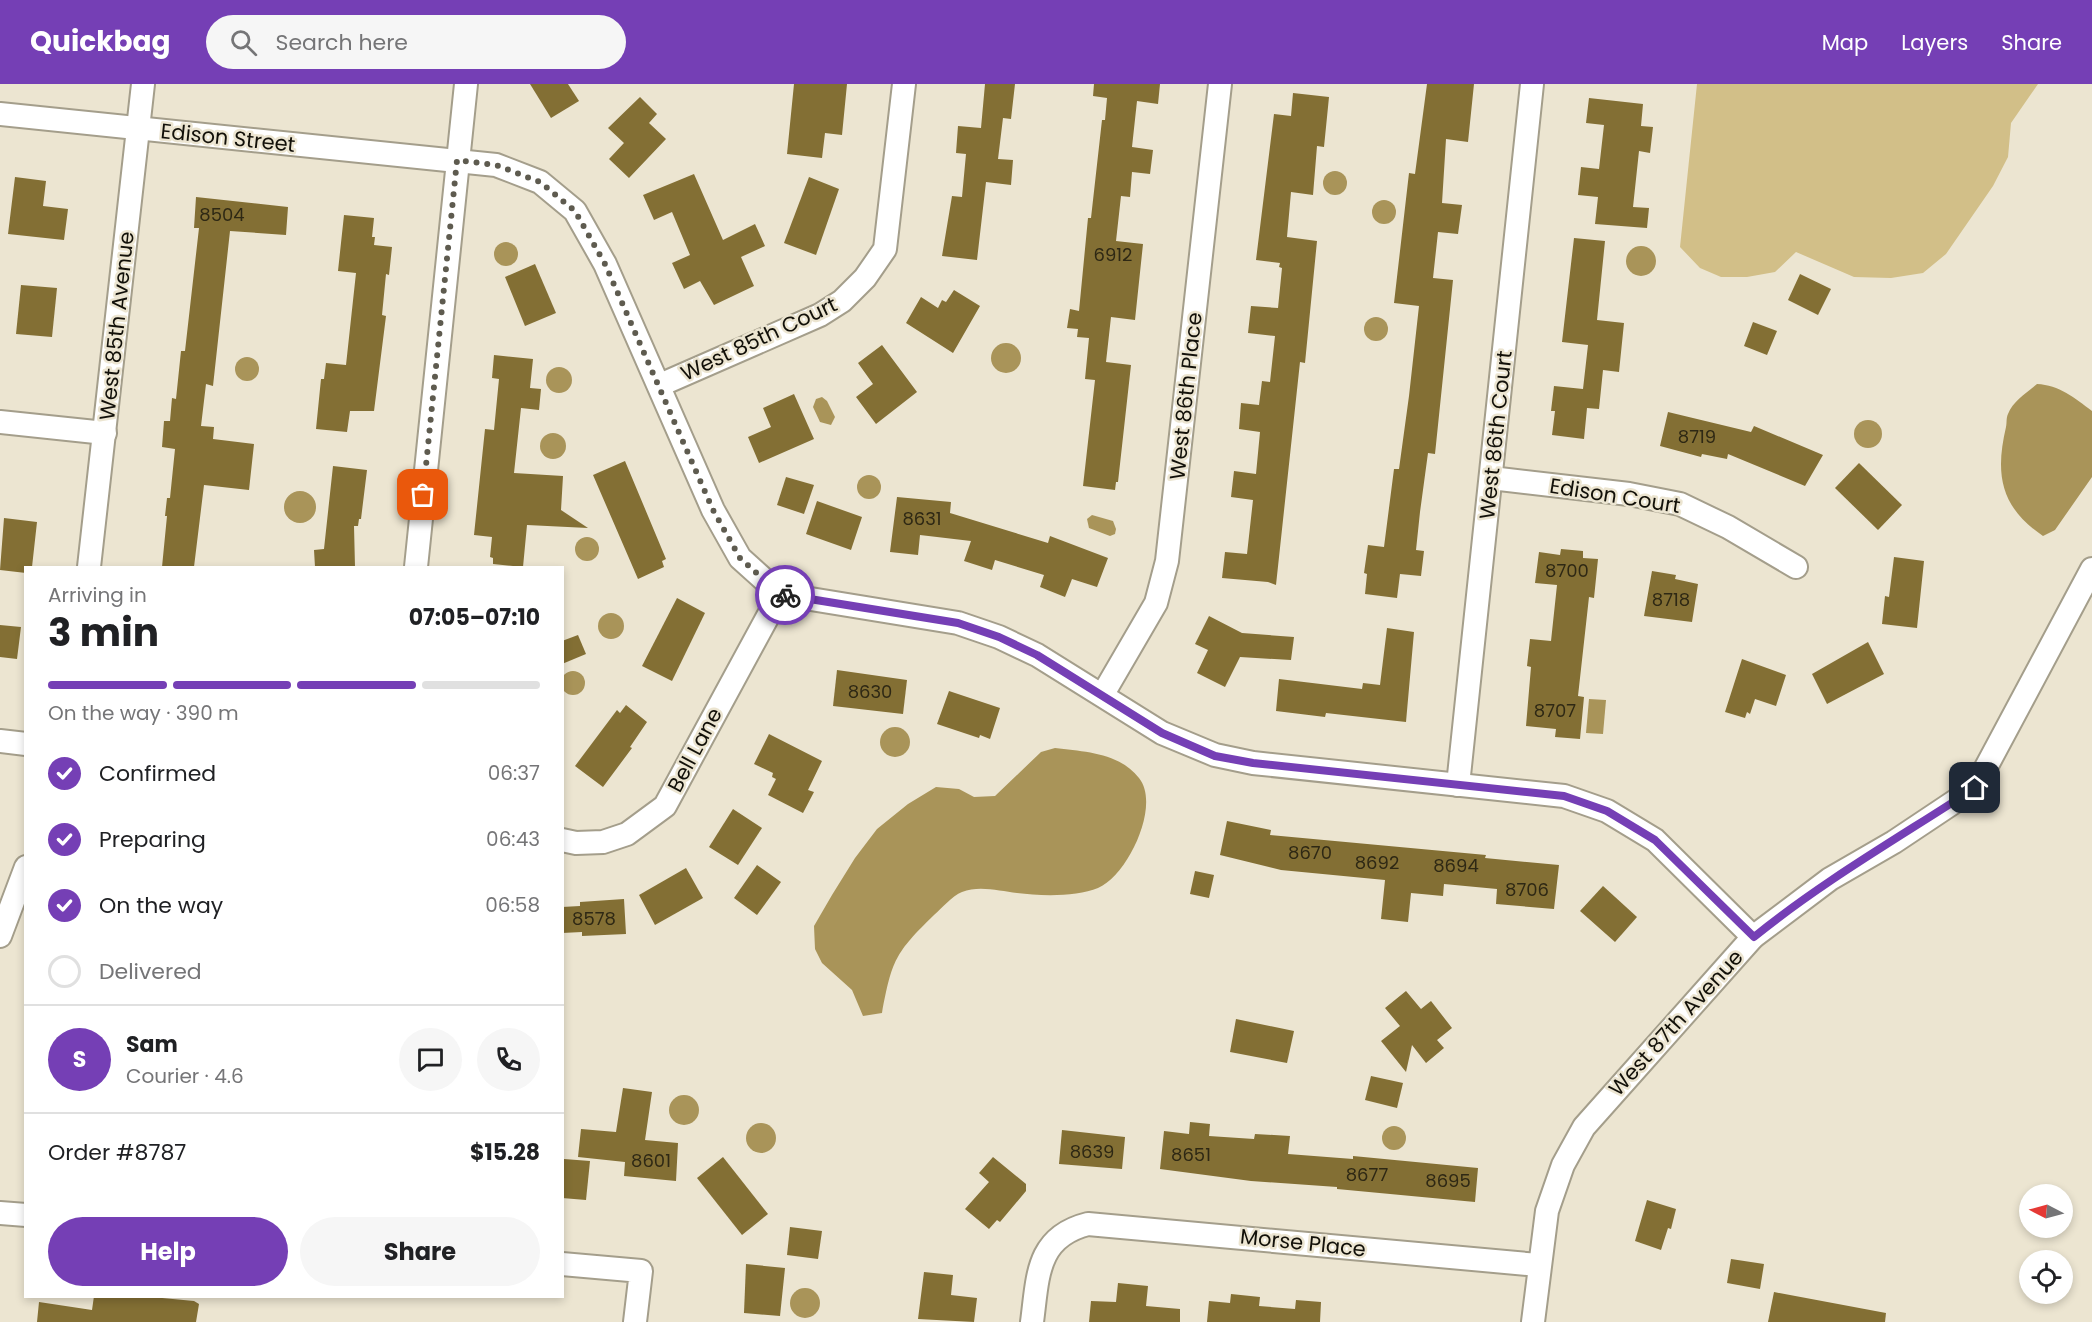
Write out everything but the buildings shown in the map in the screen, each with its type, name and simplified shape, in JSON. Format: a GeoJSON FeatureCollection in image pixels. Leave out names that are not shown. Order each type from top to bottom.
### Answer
{"type":"FeatureCollection","features":[{"type":"Feature","properties":{"kind":"street","name":"West 85th Avenue"},"geometry":{"type":"LineString","coordinates":[[89,566],[143,84]]}},
{"type":"Feature","properties":{"kind":"street"},"geometry":{"type":"LineString","coordinates":[[416,566],[465,84]]}},
{"type":"Feature","properties":{"kind":"street","name":"West 85th Court"},"geometry":{"type":"LineString","coordinates":[[660,385],[820,315],[842,301],[866,278],[885,249],[904,84]]}},
{"type":"Feature","properties":{"kind":"street","name":"West 86th Place"},"geometry":{"type":"LineString","coordinates":[[1103,694],[1156,603],[1167,561],[1221,84]]}},
{"type":"Feature","properties":{"kind":"street","name":"West 86th Court"},"geometry":{"type":"LineString","coordinates":[[1458,785],[1532,84]]}},
{"type":"Feature","properties":{"kind":"street","name":"Edison Street"},"geometry":{"type":"LineString","coordinates":[[0,114],[138,130],[457,160],[496,165],[540,182],[575,211],[605,264],[713,510],[740,558],[780,594]]}},
{"type":"Feature","properties":{"kind":"street"},"geometry":{"type":"LineString","coordinates":[[0,422],[105,433]]}},
{"type":"Feature","properties":{"kind":"street","name":"Edison Court"},"geometry":{"type":"LineString","coordinates":[[1491,478],[1629,494],[1680,504],[1728,527],[1796,567]]}},
{"type":"Feature","properties":{"kind":"street","name":"West 87th Avenue"},"geometry":{"type":"LineString","coordinates":[[1533,1322],[1538,1265],[1547,1211],[1563,1165],[1584,1127],[1754,937],[1830,879],[1894,842],[1975,788],[2092,569]]}},
{"type":"Feature","properties":{"kind":"street"},"geometry":{"type":"LineString","coordinates":[[780,594],[958,623],[999,637],[1037,655],[1103,694],[1162,733],[1215,756],[1253,763],[1564,796],[1607,811],[1655,840],[1754,937]]}},
{"type":"Feature","properties":{"kind":"street","name":"Bell Lane"},"geometry":{"type":"LineString","coordinates":[[564,840],[603,842],[619,837],[648,821],[665,806],[780,594]]}},
{"type":"Feature","properties":{"kind":"street"},"geometry":{"type":"LineString","coordinates":[[0,741],[24,744]]}},
{"type":"Feature","properties":{"kind":"street"},"geometry":{"type":"LineString","coordinates":[[0,936],[24,872]]}},
{"type":"Feature","properties":{"kind":"street"},"geometry":{"type":"LineString","coordinates":[[0,1213],[24,1215]]}},
{"type":"Feature","properties":{"kind":"street","name":"Morse Place"},"geometry":{"type":"LineString","coordinates":[[1032,1322],[1038,1271],[1049,1247],[1069,1229],[1088,1224],[1538,1265]]}},
{"type":"Feature","properties":{"kind":"street"},"geometry":{"type":"LineString","coordinates":[[564,1264],[641,1271],[635,1322]]}},
{"type":"Feature","properties":{"kind":"shaded area"},"geometry":{"type":"Polygon","coordinates":[[[1697,84],[2038,84],[2011,123],[2008,157],[1993,186],[1946,254],[1923,273],[1891,278],[1854,277],[1796,252],[1775,272],[1747,277],[1721,277],[1700,268],[1680,247],[1697,84]]]}},
{"type":"Feature","properties":{"kind":"shaded area"},"geometry":{"type":"Polygon","coordinates":[[[1335,171],[1344,174],[1347,183],[1344,192],[1335,195],[1326,192],[1323,183],[1326,174],[1335,171]]]}},
{"type":"Feature","properties":{"kind":"shaded area"},"geometry":{"type":"Polygon","coordinates":[[[1384,200],[1393,203],[1396,212],[1393,221],[1384,224],[1375,221],[1372,212],[1375,203],[1384,200]]]}},
{"type":"Feature","properties":{"kind":"shaded area"},"geometry":{"type":"Polygon","coordinates":[[[501,242],[511,242],[518,249],[518,259],[511,266],[501,266],[494,259],[494,249],[501,242]]]}},
{"type":"Feature","properties":{"kind":"shaded area"},"geometry":{"type":"Polygon","coordinates":[[[1641,246],[1652,250],[1656,261],[1652,272],[1641,276],[1630,272],[1626,261],[1630,250],[1641,246]]]}},
{"type":"Feature","properties":{"kind":"shaded area"},"geometry":{"type":"Polygon","coordinates":[[[1376,317],[1385,320],[1388,329],[1385,338],[1376,341],[1367,338],[1364,329],[1367,320],[1376,317]]]}},
{"type":"Feature","properties":{"kind":"shaded area"},"geometry":{"type":"Polygon","coordinates":[[[1006,343],[1017,347],[1021,358],[1017,369],[1006,373],[995,369],[991,358],[995,347],[1006,343]]]}},
{"type":"Feature","properties":{"kind":"shaded area"},"geometry":{"type":"Polygon","coordinates":[[[247,357],[256,360],[259,369],[256,378],[247,381],[238,378],[235,369],[238,360],[247,357]]]}},
{"type":"Feature","properties":{"kind":"shaded area"},"geometry":{"type":"Polygon","coordinates":[[[559,367],[568,371],[572,380],[568,389],[559,393],[550,389],[546,380],[550,371],[559,367]]]}},
{"type":"Feature","properties":{"kind":"shaded area"},"geometry":{"type":"Polygon","coordinates":[[[2037,384],[2060,390],[2092,411],[2092,477],[2055,530],[2043,536],[2029,525],[2009,501],[2004,488],[2001,460],[2010,409],[2037,384]]]}},
{"type":"Feature","properties":{"kind":"shaded area"},"geometry":{"type":"Polygon","coordinates":[[[822,397],[827,401],[835,417],[831,425],[820,422],[813,407],[816,399],[822,397]]]}},
{"type":"Feature","properties":{"kind":"shaded area"},"geometry":{"type":"Polygon","coordinates":[[[1868,420],[1878,424],[1882,434],[1878,444],[1868,448],[1858,444],[1854,434],[1858,424],[1868,420]]]}},
{"type":"Feature","properties":{"kind":"shaded area"},"geometry":{"type":"Polygon","coordinates":[[[553,433],[562,437],[566,446],[562,455],[553,459],[544,455],[540,446],[544,437],[553,433]]]}},
{"type":"Feature","properties":{"kind":"shaded area"},"geometry":{"type":"Polygon","coordinates":[[[869,475],[874,476],[880,482],[880,492],[874,498],[869,499],[864,498],[858,492],[857,487],[858,482],[864,476],[869,475]]]}},
{"type":"Feature","properties":{"kind":"shaded area"},"geometry":{"type":"Polygon","coordinates":[[[300,491],[311,496],[316,507],[311,518],[300,523],[289,518],[284,507],[289,496],[300,491]]]}},
{"type":"Feature","properties":{"kind":"shaded area"},"geometry":{"type":"Polygon","coordinates":[[[1092,515],[1113,521],[1115,534],[1110,536],[1089,528],[1087,519],[1092,515]]]}},
{"type":"Feature","properties":{"kind":"shaded area"},"geometry":{"type":"Polygon","coordinates":[[[587,537],[596,540],[599,549],[596,558],[587,561],[578,558],[575,549],[578,540],[587,537]]]}},
{"type":"Feature","properties":{"kind":"shaded area"},"geometry":{"type":"Polygon","coordinates":[[[611,613],[620,617],[624,626],[620,635],[611,639],[602,635],[598,626],[602,617],[611,613]]]}},
{"type":"Feature","properties":{"kind":"shaded area"},"geometry":{"type":"Polygon","coordinates":[[[578,672],[584,678],[582,692],[573,695],[564,692],[564,674],[578,672]]]}},
{"type":"Feature","properties":{"kind":"shaded area"},"geometry":{"type":"Polygon","coordinates":[[[1589,699],[1606,700],[1603,734],[1586,733],[1589,699]]]}},
{"type":"Feature","properties":{"kind":"shaded area"},"geometry":{"type":"Polygon","coordinates":[[[895,727],[906,731],[910,742],[906,753],[895,757],[884,753],[880,742],[884,731],[895,727]]]}},
{"type":"Feature","properties":{"kind":"shaded area"},"geometry":{"type":"Polygon","coordinates":[[[1055,748],[1089,752],[1111,758],[1131,769],[1139,778],[1145,790],[1144,821],[1130,855],[1120,869],[1109,881],[1098,888],[1080,893],[1036,895],[982,889],[958,894],[911,939],[897,958],[882,1013],[863,1016],[852,990],[822,963],[815,949],[814,926],[855,858],[877,829],[908,804],[936,787],[959,789],[974,797],[995,796],[1041,752],[1055,748]]]}},
{"type":"Feature","properties":{"kind":"shaded area"},"geometry":{"type":"Polygon","coordinates":[[[684,1095],[695,1099],[699,1110],[695,1121],[684,1125],[673,1121],[669,1110],[673,1099],[684,1095]]]}},
{"type":"Feature","properties":{"kind":"shaded area"},"geometry":{"type":"Polygon","coordinates":[[[761,1123],[772,1127],[776,1138],[772,1149],[761,1153],[750,1149],[746,1138],[750,1127],[761,1123]]]}},
{"type":"Feature","properties":{"kind":"shaded area"},"geometry":{"type":"Polygon","coordinates":[[[1394,1126],[1403,1129],[1406,1138],[1403,1147],[1394,1150],[1385,1147],[1382,1138],[1385,1129],[1394,1126]]]}},
{"type":"Feature","properties":{"kind":"shaded area"},"geometry":{"type":"Polygon","coordinates":[[[805,1288],[816,1292],[820,1303],[816,1314],[805,1318],[794,1314],[790,1303],[794,1292],[805,1288]]]}},
{"type":"Feature","properties":{"kind":"way so far"},"geometry":{"type":"LineString","coordinates":[[423,495],[457,160],[496,165],[540,182],[575,211],[605,264],[713,510],[740,558],[780,594],[785,595]]}},
{"type":"Feature","properties":{"kind":"route"},"geometry":{"type":"LineString","coordinates":[[785,595],[958,623],[999,637],[1037,655],[1103,694],[1162,733],[1215,756],[1253,763],[1564,796],[1607,811],[1655,840],[1754,937],[1830,879],[1894,842],[1975,788]]}}]}
